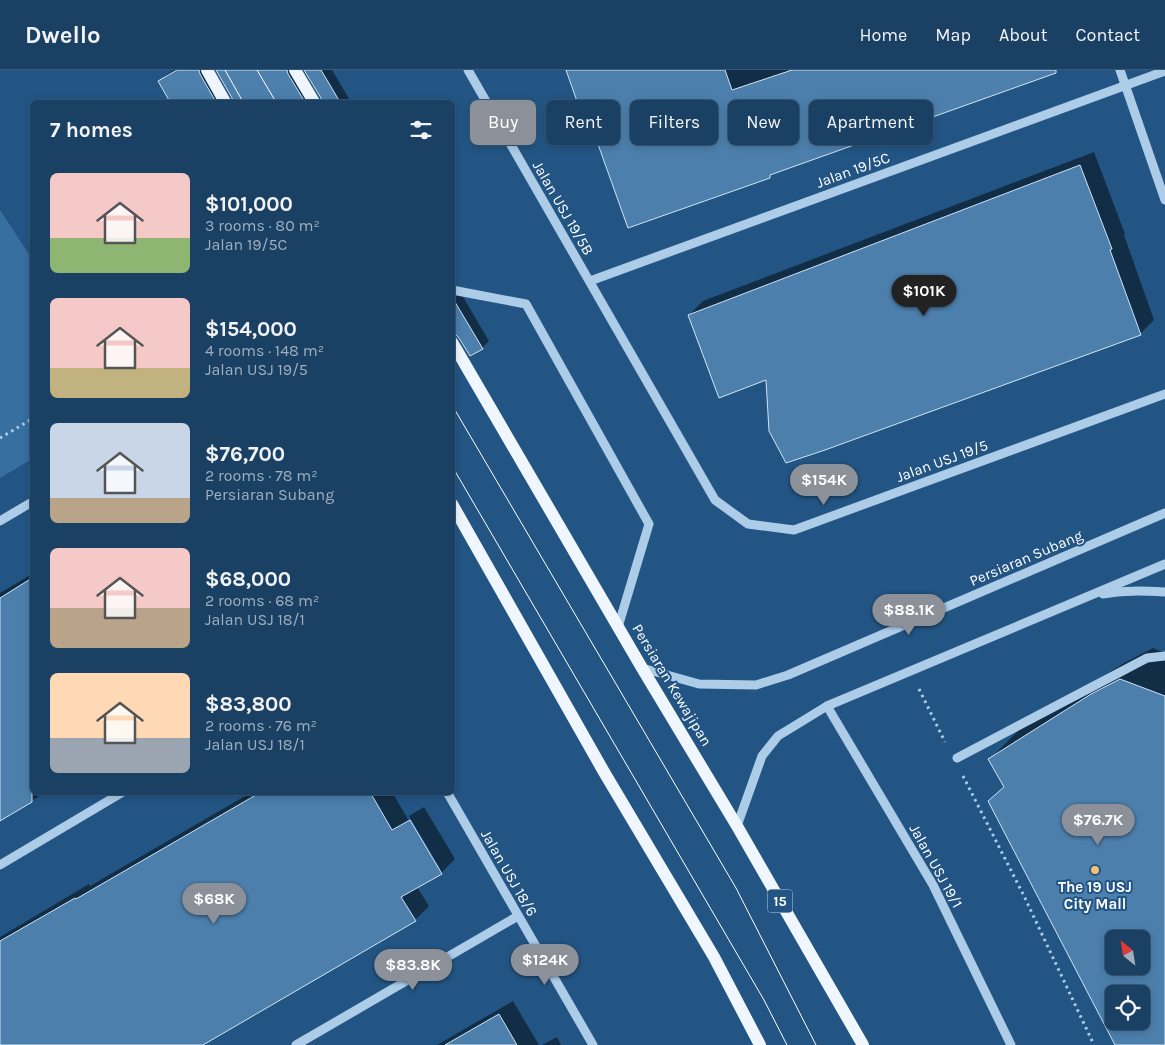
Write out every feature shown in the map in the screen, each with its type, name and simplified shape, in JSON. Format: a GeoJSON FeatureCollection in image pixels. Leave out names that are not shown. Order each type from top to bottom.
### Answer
{"type":"FeatureCollection","features":[{"type":"Feature","properties":{"kind":"main road"},"geometry":{"type":"LineString","coordinates":[[207,70],[225,100]]}},
{"type":"Feature","properties":{"kind":"main road"},"geometry":{"type":"LineString","coordinates":[[295,70],[313,100]]}},
{"type":"Feature","properties":{"kind":"main road","name":"Persiaran Kewajipan"},"geometry":{"type":"LineString","coordinates":[[455,347],[642,668],[737,826],[863,1045]]}},
{"type":"Feature","properties":{"kind":"main road"},"geometry":{"type":"LineString","coordinates":[[455,509],[625,808],[714,957],[760,1045]]}},
{"type":"Feature","properties":{"kind":"street","name":"Jalan USJ 19/5B"},"geometry":{"type":"LineString","coordinates":[[468,70],[590,281]]}},
{"type":"Feature","properties":{"kind":"street"},"geometry":{"type":"LineString","coordinates":[[1120,70],[1165,200]]}},
{"type":"Feature","properties":{"kind":"street","name":"Jalan 19/5C"},"geometry":{"type":"LineString","coordinates":[[590,281],[1165,71]]}},
{"type":"Feature","properties":{"kind":"street","name":"Jalan USJ 19/5"},"geometry":{"type":"LineString","coordinates":[[590,281],[715,500],[748,524],[794,530],[1165,394]]}},
{"type":"Feature","properties":{"kind":"street"},"geometry":{"type":"LineString","coordinates":[[455,291],[526,304],[649,524],[618,627]]}},
{"type":"Feature","properties":{"kind":"street"},"geometry":{"type":"LineString","coordinates":[[0,521],[30,503]]}},
{"type":"Feature","properties":{"kind":"street","name":"Persiaran Subang"},"geometry":{"type":"LineString","coordinates":[[642,668],[699,684],[756,685],[788,675],[1165,513]]}},
{"type":"Feature","properties":{"kind":"street"},"geometry":{"type":"LineString","coordinates":[[737,826],[762,756],[778,736],[827,706],[1165,564]]}},
{"type":"Feature","properties":{"kind":"street"},"geometry":{"type":"LineString","coordinates":[[1086,596],[1143,590],[1165,592]]}},
{"type":"Feature","properties":{"kind":"street"},"geometry":{"type":"LineString","coordinates":[[957,758],[1147,658],[1165,656]]}},
{"type":"Feature","properties":{"kind":"street","name":"Jalan USJ 19/1"},"geometry":{"type":"LineString","coordinates":[[827,706],[933,885],[1012,1045]]}},
{"type":"Feature","properties":{"kind":"street"},"geometry":{"type":"LineString","coordinates":[[0,865],[118,795]]}},
{"type":"Feature","properties":{"kind":"street","name":"Jalan USJ 18/6"},"geometry":{"type":"LineString","coordinates":[[449,795],[593,1045]]}},
{"type":"Feature","properties":{"kind":"street"},"geometry":{"type":"LineString","coordinates":[[296,1045],[518,916]]}},
{"type":"Feature","properties":{"kind":"path"},"geometry":{"type":"LineString","coordinates":[[0,438],[30,420]]}},
{"type":"Feature","properties":{"kind":"path"},"geometry":{"type":"LineString","coordinates":[[910,671],[949,748]]}},
{"type":"Feature","properties":{"kind":"path"},"geometry":{"type":"LineString","coordinates":[[962,774],[1024,896],[1094,1045]]}},
{"type":"Feature","properties":{"kind":"shaded area"},"geometry":{"type":"Polygon","coordinates":[[[0,210],[30,256],[30,460],[0,478],[0,210]]]}},
{"type":"Feature","properties":{"kind":"building"},"geometry":{"type":"Polygon","coordinates":[[[177,70],[199,70],[215,100],[169,100],[158,81],[177,70]]]}},
{"type":"Feature","properties":{"kind":"building"},"geometry":{"type":"Polygon","coordinates":[[[216,70],[287,70],[304,100],[232,100],[216,70]]]}},
{"type":"Feature","properties":{"kind":"building"},"geometry":{"type":"Polygon","coordinates":[[[304,70],[321,70],[339,100],[322,100],[304,70]]]}},
{"type":"Feature","properties":{"kind":"building"},"geometry":{"type":"Polygon","coordinates":[[[566,70],[725,70],[732,90],[792,70],[1056,70],[1056,73],[933,117],[933,100],[809,100],[809,145],[854,145],[770,175],[770,178],[628,228],[598,145],[620,145],[620,100],[577,100],[566,70]]]}},
{"type":"Feature","properties":{"kind":"building"},"geometry":{"type":"Polygon","coordinates":[[[1080,165],[1112,249],[1110,250],[1141,335],[786,463],[769,431],[766,380],[719,398],[688,315],[1080,165]]]}},
{"type":"Feature","properties":{"kind":"building"},"geometry":{"type":"Polygon","coordinates":[[[455,302],[483,349],[470,356],[456,335],[455,302]]]}},
{"type":"Feature","properties":{"kind":"building"},"geometry":{"type":"Polygon","coordinates":[[[30,579],[30,795],[32,795],[32,802],[0,821],[0,598],[30,579]]]}},
{"type":"Feature","properties":{"kind":"building","name":"The 19 USJ City Mall"},"geometry":{"type":"Polygon","coordinates":[[[1120,679],[1165,696],[1165,1045],[1115,1045],[1107,1030],[1150,1030],[1150,985],[1105,985],[1105,1026],[988,801],[1004,787],[988,759],[1091,694],[1120,679]]]}},
{"type":"Feature","properties":{"kind":"building"},"geometry":{"type":"Polygon","coordinates":[[[256,795],[372,795],[392,830],[410,820],[442,874],[401,897],[416,921],[203,1045],[0,1045],[0,941],[256,795]]]}},
{"type":"Feature","properties":{"kind":"building"},"geometry":{"type":"Polygon","coordinates":[[[499,1014],[517,1045],[445,1045],[499,1014]]]}},
{"type":"Feature","properties":{"kind":"tram line"},"geometry":{"type":"LineString","coordinates":[[225,70],[242,100]]}},
{"type":"Feature","properties":{"kind":"tram line"},"geometry":{"type":"LineString","coordinates":[[257,70],[275,100]]}},
{"type":"Feature","properties":{"kind":"tram line"},"geometry":{"type":"LineString","coordinates":[[455,410],[736,888],[816,1045]]}},
{"type":"Feature","properties":{"kind":"tram line"},"geometry":{"type":"LineString","coordinates":[[455,471],[764,1000],[787,1045]]}},
{"type":"Feature","properties":{"kind":"place","name":"The 19 USJ City Mall"},"geometry":{"type":"Point","coordinates":[1095,870]}}]}
